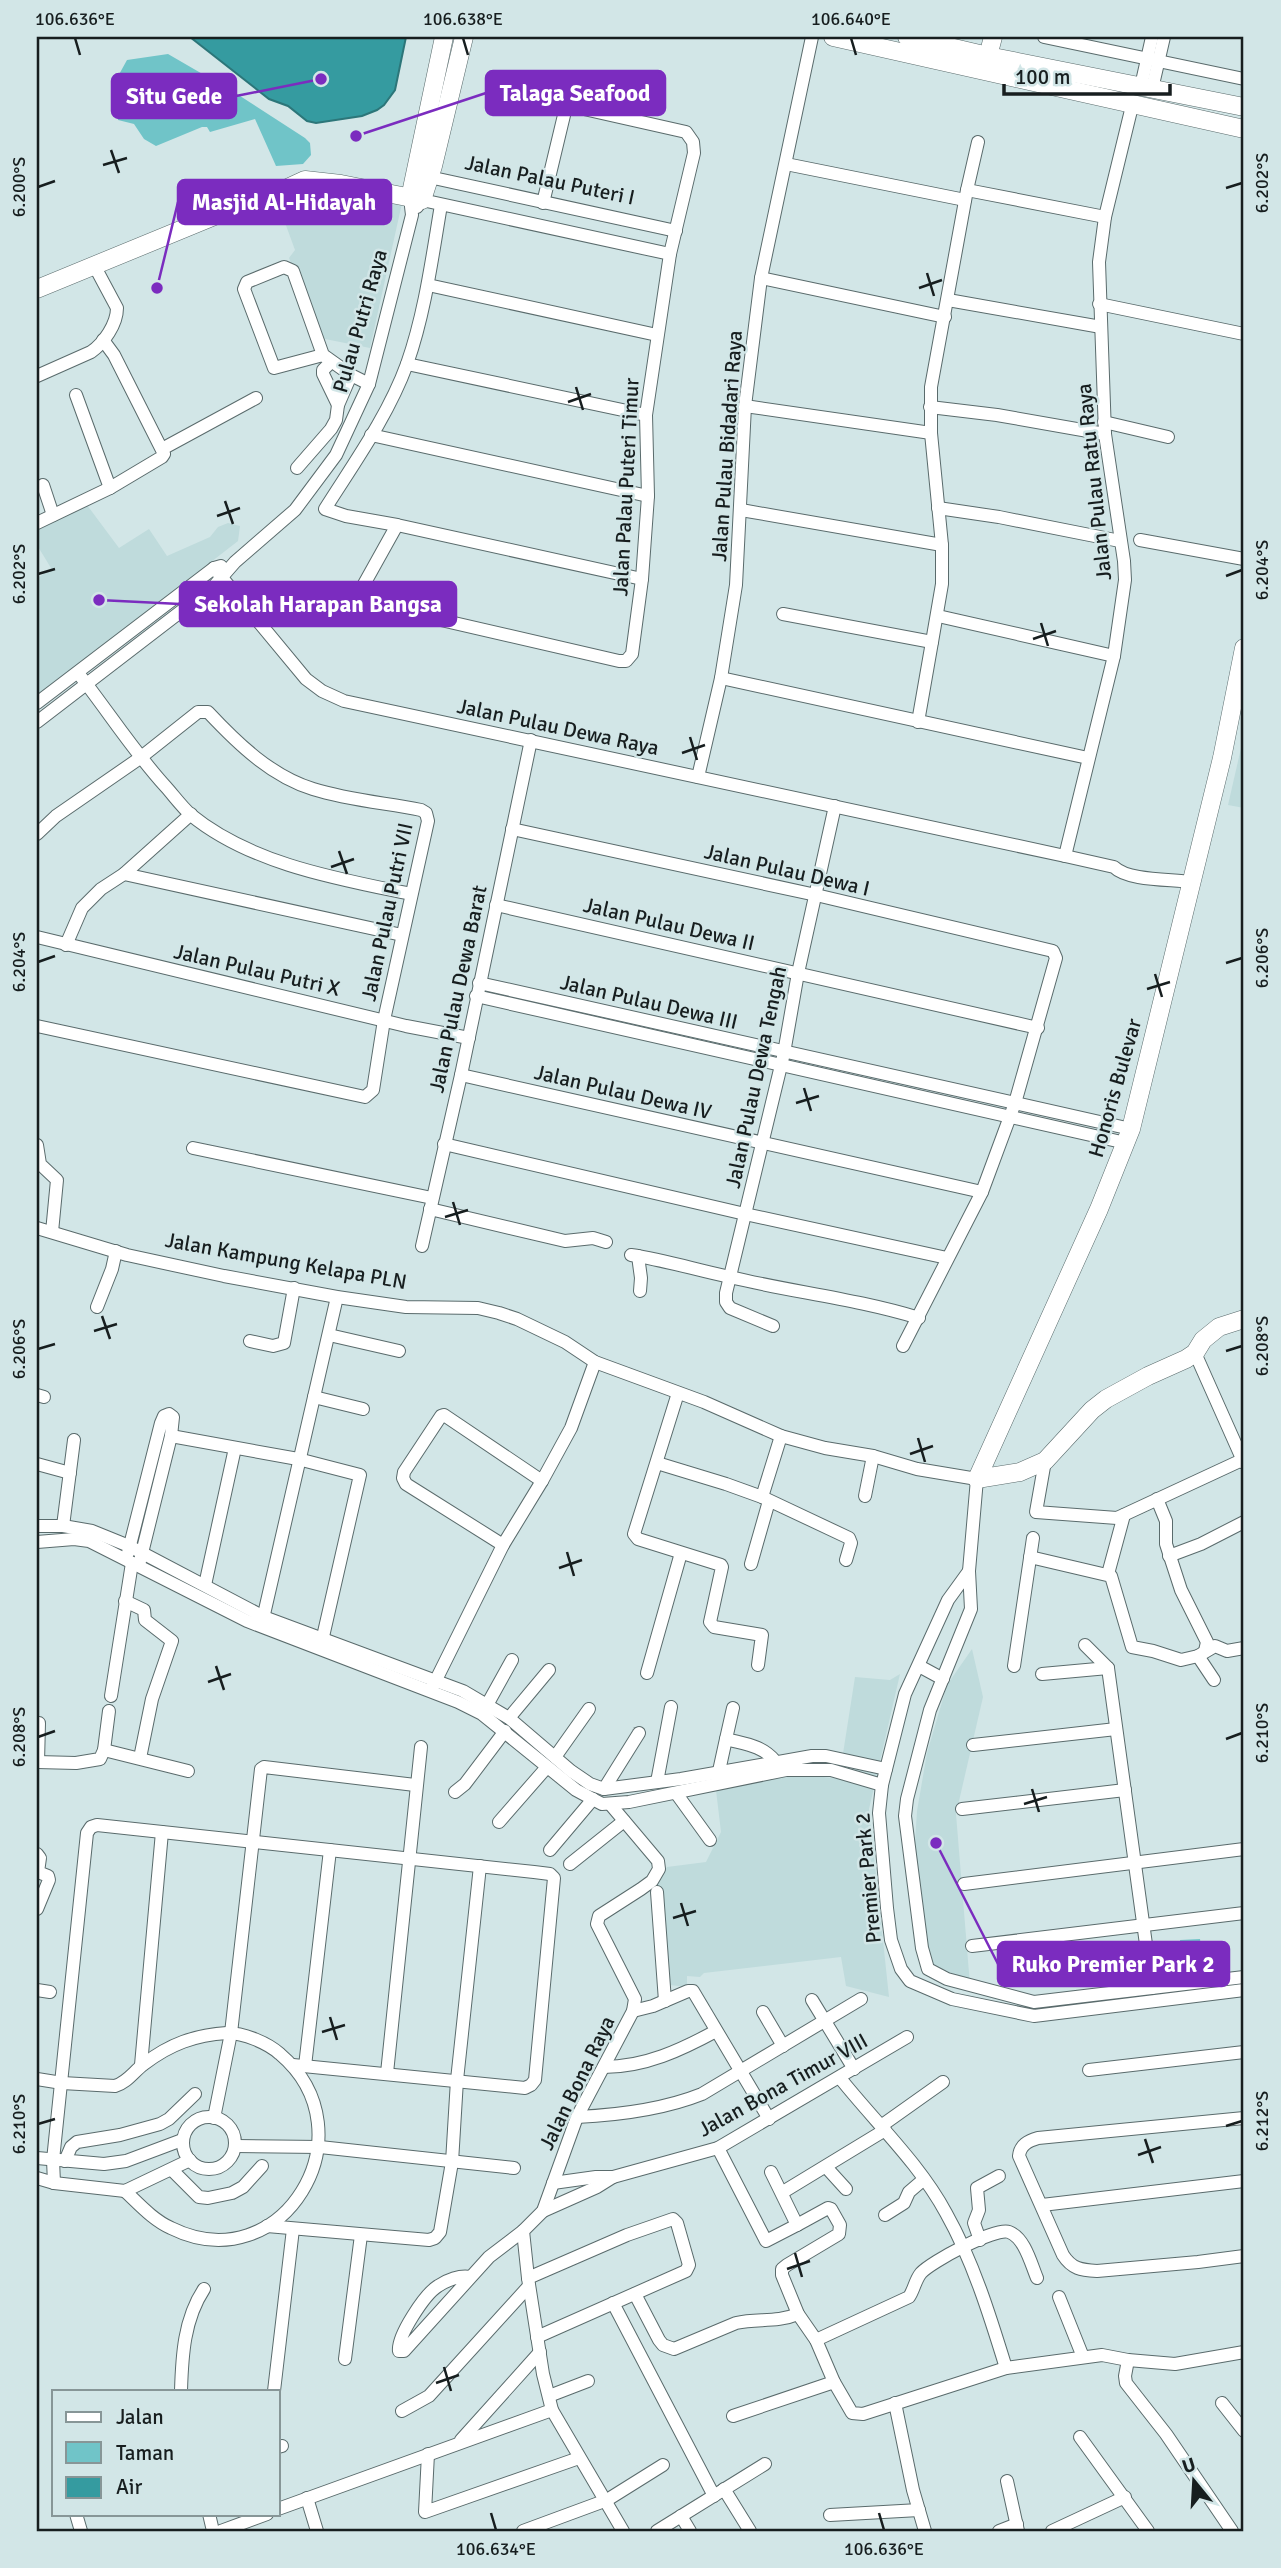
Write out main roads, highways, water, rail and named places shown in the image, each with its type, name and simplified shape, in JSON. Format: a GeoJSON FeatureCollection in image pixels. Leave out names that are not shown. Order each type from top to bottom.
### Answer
{"type":"FeatureCollection","features":[{"type":"Feature","properties":{"kind":"water"},"geometry":{"type":"Polygon","coordinates":[[[190,37],[406,37],[395,90],[384,105],[362,116],[316,123],[307,121],[288,106],[269,99],[190,37]]]}},
{"type":"Feature","properties":{"kind":"place","name":"Situ Gede"},"geometry":{"type":"Point","coordinates":[321,79]}},
{"type":"Feature","properties":{"kind":"place","name":"Talaga Seafood"},"geometry":{"type":"Point","coordinates":[356,136]}},
{"type":"Feature","properties":{"kind":"place","name":"Masjid Al-Hidayah"},"geometry":{"type":"Point","coordinates":[157,288]}},
{"type":"Feature","properties":{"kind":"place","name":"Sekolah Harapan Bangsa"},"geometry":{"type":"Point","coordinates":[99,600]}},
{"type":"Feature","properties":{"kind":"place","name":"Ruko Premier Park 2"},"geometry":{"type":"Point","coordinates":[936,1843]}}]}
